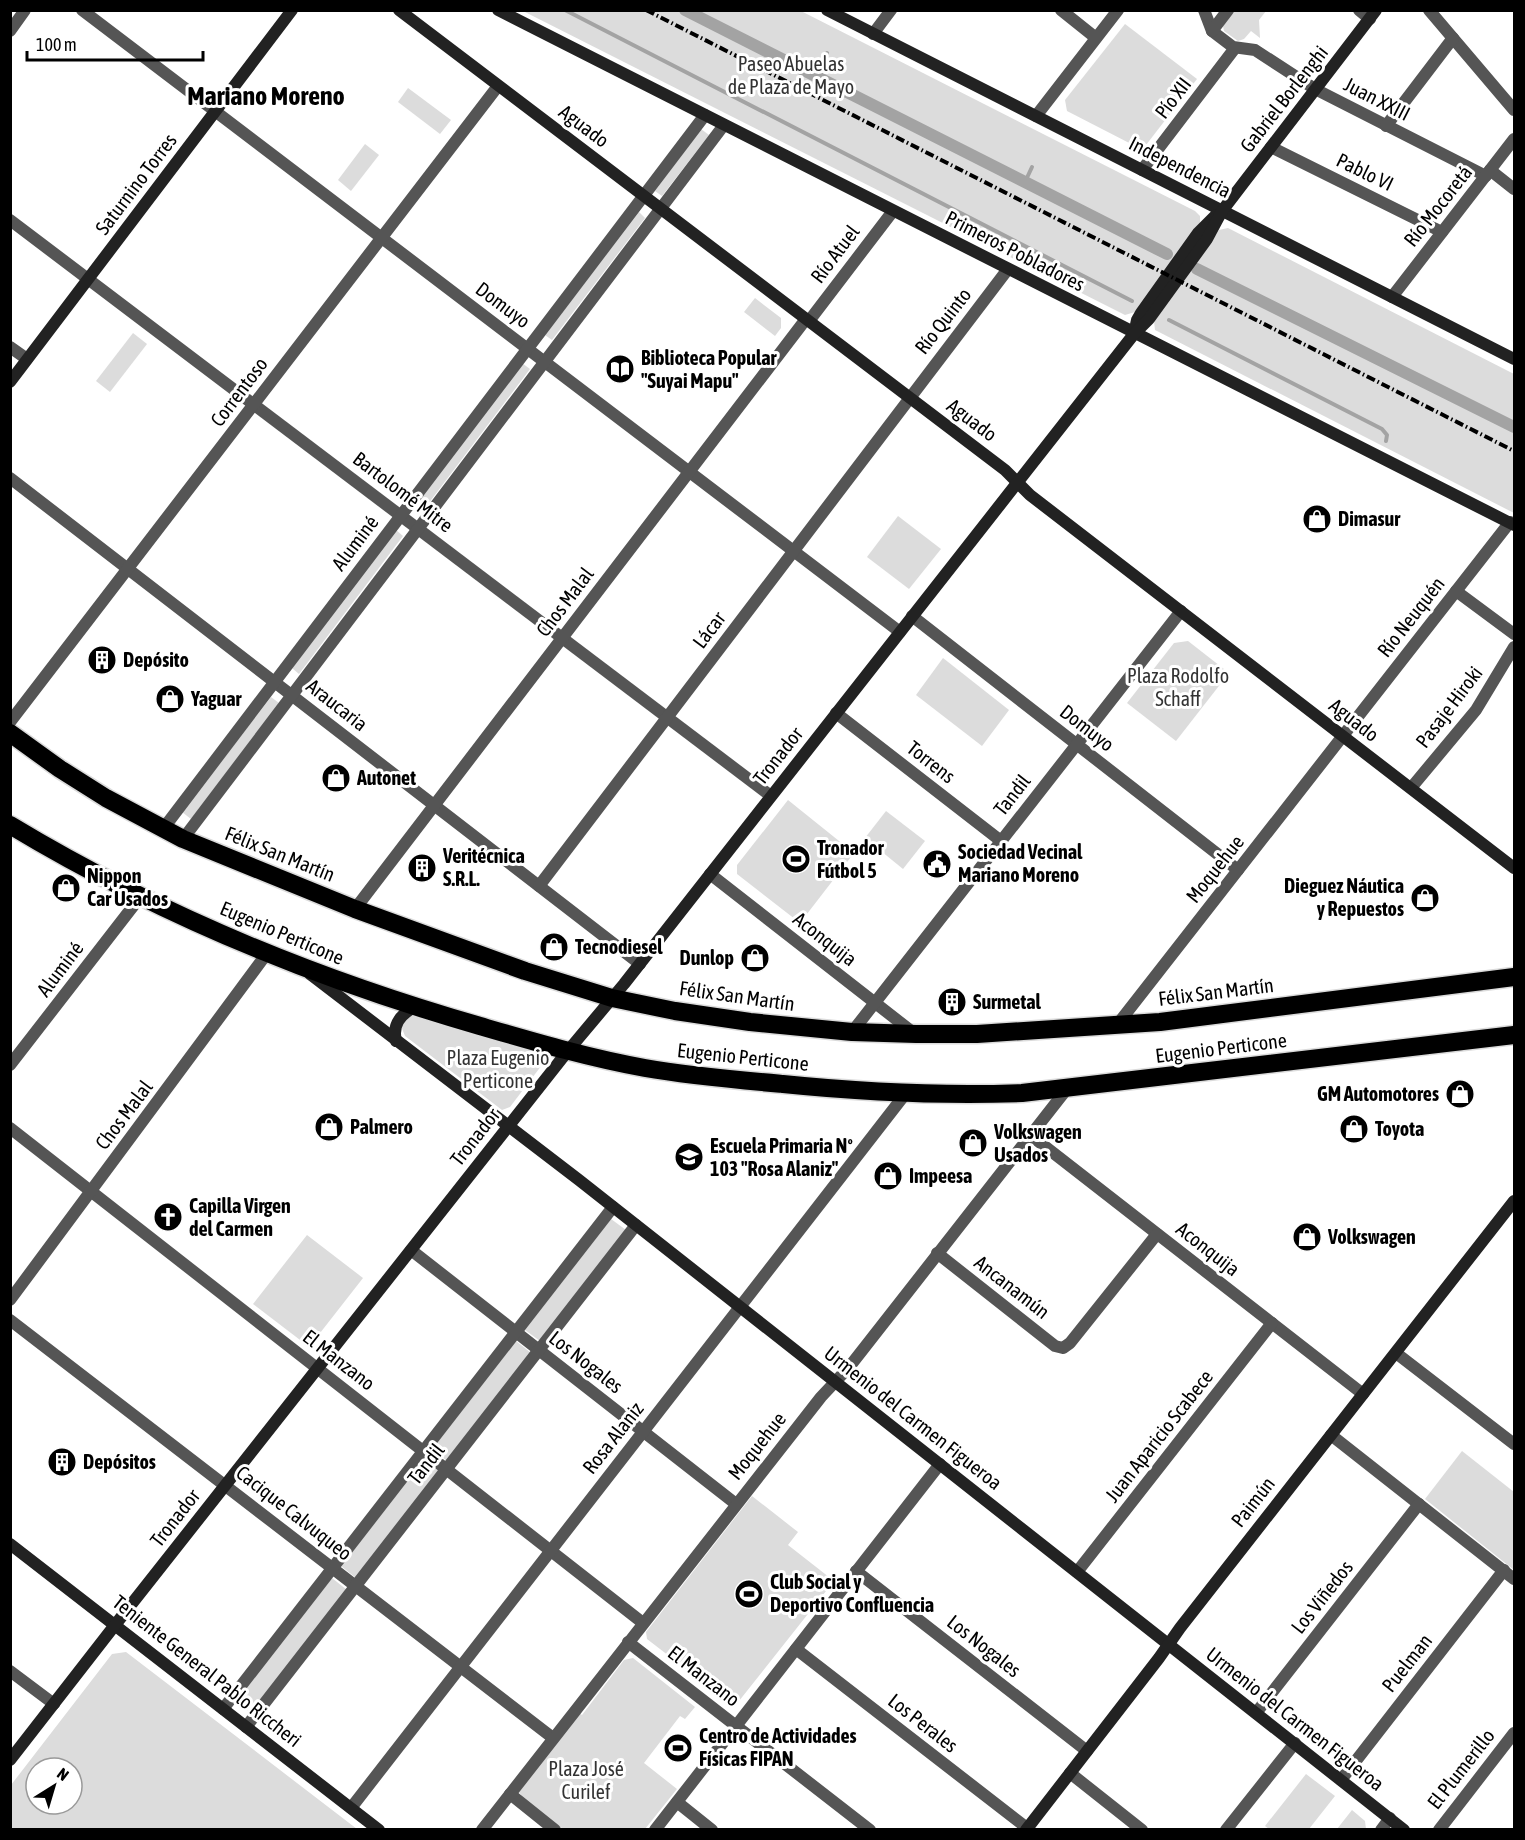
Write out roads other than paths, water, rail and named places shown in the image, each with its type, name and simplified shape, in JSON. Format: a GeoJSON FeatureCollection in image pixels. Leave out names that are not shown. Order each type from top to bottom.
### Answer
{"type":"FeatureCollection","features":[{"type":"Feature","properties":{"kind":"highway","name":"Félix San Martín"},"geometry":{"type":"LineString","coordinates":[[10,733],[90,788],[183,838],[355,909],[525,971],[612,998],[675,1011],[741,1021],[852,1032],[977,1034],[1174,1021],[1515,977]]}},
{"type":"Feature","properties":{"kind":"highway","name":"Eugenio Perticone"},"geometry":{"type":"LineString","coordinates":[[10,825],[141,896],[352,986],[414,1007],[567,1052],[646,1068],[824,1088],[982,1095],[1066,1090],[1515,1035]]}},
{"type":"Feature","properties":{"kind":"street"},"geometry":{"type":"LineString","coordinates":[[10,31],[26,10]]}},
{"type":"Feature","properties":{"kind":"street","name":"Domuyo"},"geometry":{"type":"LineString","coordinates":[[82,10],[900,632]]}},
{"type":"Feature","properties":{"kind":"street","name":"Saturnino Torres"},"geometry":{"type":"LineString","coordinates":[[10,382],[292,10]]}},
{"type":"Feature","properties":{"kind":"street","name":"Aguado"},"geometry":{"type":"LineString","coordinates":[[399,10],[1005,470],[1030,495],[1515,868]]}},
{"type":"Feature","properties":{"kind":"street","name":"Primeros Pobladores"},"geometry":{"type":"LineString","coordinates":[[498,10],[1134,334],[1512,523]]}},
{"type":"Feature","properties":{"kind":"street","name":"Independencia"},"geometry":{"type":"LineString","coordinates":[[827,10],[1515,359]]}},
{"type":"Feature","properties":{"kind":"street"},"geometry":{"type":"LineString","coordinates":[[873,34],[891,10]]}},
{"type":"Feature","properties":{"kind":"street"},"geometry":{"type":"LineString","coordinates":[[1061,10],[1096,38]]}},
{"type":"Feature","properties":{"kind":"street"},"geometry":{"type":"LineString","coordinates":[[1036,116],[1118,10]]}},
{"type":"Feature","properties":{"kind":"street"},"geometry":{"type":"LineString","coordinates":[[1204,10],[1212,31]]}},
{"type":"Feature","properties":{"kind":"street"},"geometry":{"type":"LineString","coordinates":[[1212,31],[1228,10]]}},
{"type":"Feature","properties":{"kind":"street"},"geometry":{"type":"LineString","coordinates":[[1359,10],[1373,15]]}},
{"type":"Feature","properties":{"kind":"street"},"geometry":{"type":"LineString","coordinates":[[1429,10],[1515,110]]}},
{"type":"Feature","properties":{"kind":"street","name":"Gabriel Borlenghi"},"geometry":{"type":"LineString","coordinates":[[1017,482],[1134,334],[1149,319],[1207,239],[1222,211],[1373,15]]}},
{"type":"Feature","properties":{"kind":"street","name":"Juan XXIII"},"geometry":{"type":"LineString","coordinates":[[1212,31],[1235,48],[1255,50],[1316,90],[1386,126],[1488,173],[1515,189]]}},
{"type":"Feature","properties":{"kind":"street"},"geometry":{"type":"LineString","coordinates":[[1386,126],[1453,38]]}},
{"type":"Feature","properties":{"kind":"street","name":"Pío XII"},"geometry":{"type":"LineString","coordinates":[[1142,170],[1235,48]]}},
{"type":"Feature","properties":{"kind":"street","name":"Correntoso"},"geometry":{"type":"LineString","coordinates":[[10,722],[498,86]]}},
{"type":"Feature","properties":{"kind":"street","name":"Aluminé"},"geometry":{"type":"LineString","coordinates":[[163,829],[705,116]]}},
{"type":"Feature","properties":{"kind":"street","name":"Aluminé"},"geometry":{"type":"LineString","coordinates":[[183,838],[724,125]]}},
{"type":"Feature","properties":{"kind":"street","name":"Río Mocoretá"},"geometry":{"type":"LineString","coordinates":[[1392,297],[1515,139]]}},
{"type":"Feature","properties":{"kind":"street","name":"Pablo VI"},"geometry":{"type":"LineString","coordinates":[[1271,147],[1442,232]]}},
{"type":"Feature","properties":{"kind":"street","name":"Río Atuel"},"geometry":{"type":"LineString","coordinates":[[807,320],[893,211]]}},
{"type":"Feature","properties":{"kind":"street","name":"Bartolomé Mitre"},"geometry":{"type":"LineString","coordinates":[[10,220],[771,796]]}},
{"type":"Feature","properties":{"kind":"street","name":"Río Quinto"},"geometry":{"type":"LineString","coordinates":[[909,397],[1008,270]]}},
{"type":"Feature","properties":{"kind":"street","name":"Chos Malal"},"geometry":{"type":"LineString","coordinates":[[355,909],[807,320]]}},
{"type":"Feature","properties":{"kind":"street"},"geometry":{"type":"LineString","coordinates":[[10,346],[27,359]]}},
{"type":"Feature","properties":{"kind":"street","name":"Lácar"},"geometry":{"type":"LineString","coordinates":[[539,886],[909,397]]}},
{"type":"Feature","properties":{"kind":"street","name":"Araucaria"},"geometry":{"type":"LineString","coordinates":[[10,478],[640,964]]}},
{"type":"Feature","properties":{"kind":"street","name":"Tronador"},"geometry":{"type":"LineString","coordinates":[[10,1761],[567,1052],[640,964],[1017,482]]}},
{"type":"Feature","properties":{"kind":"street","name":"Río Neuquén"},"geometry":{"type":"LineString","coordinates":[[1343,736],[1512,523]]}},
{"type":"Feature","properties":{"kind":"street"},"geometry":{"type":"LineString","coordinates":[[1456,591],[1515,634]]}},
{"type":"Feature","properties":{"kind":"street","name":"Tandil"},"geometry":{"type":"LineString","coordinates":[[852,1032],[1181,611]]}},
{"type":"Feature","properties":{"kind":"street","name":"Domuyo"},"geometry":{"type":"LineString","coordinates":[[912,616],[1238,870]]}},
{"type":"Feature","properties":{"kind":"street","name":"Pasaje Hiroki"},"geometry":{"type":"LineString","coordinates":[[1411,788],[1476,710],[1515,647]]}},
{"type":"Feature","properties":{"kind":"street","name":"Torrens"},"geometry":{"type":"LineString","coordinates":[[836,713],[1001,841]]}},
{"type":"Feature","properties":{"kind":"street","name":"Moquehue"},"geometry":{"type":"LineString","coordinates":[[1117,1025],[1343,736]]}},
{"type":"Feature","properties":{"kind":"street","name":"Aconquija"},"geometry":{"type":"LineString","coordinates":[[710,874],[916,1034]]}},
{"type":"Feature","properties":{"kind":"street","name":"Aluminé"},"geometry":{"type":"LineString","coordinates":[[10,1065],[141,896]]}},
{"type":"Feature","properties":{"kind":"street","name":"Chos Malal"},"geometry":{"type":"LineString","coordinates":[[10,1300],[268,952]]}},
{"type":"Feature","properties":{"kind":"street","name":"Urmenio del Carmen Figueroa"},"geometry":{"type":"LineString","coordinates":[[297,964],[613,1207],[1404,1830]]}},
{"type":"Feature","properties":{"kind":"street"},"geometry":{"type":"LineString","coordinates":[[396,1041],[394,1030],[397,1021],[414,1007]]}},
{"type":"Feature","properties":{"kind":"street","name":"Moquehue"},"geometry":{"type":"LineString","coordinates":[[482,1830],[736,1504],[821,1397],[846,1371],[1029,1134],[1066,1090]]}},
{"type":"Feature","properties":{"kind":"street","name":"Rosa Alaniz"},"geometry":{"type":"LineString","coordinates":[[351,1808],[906,1093]]}},
{"type":"Feature","properties":{"kind":"street","name":"El Manzano"},"geometry":{"type":"LineString","coordinates":[[10,1128],[644,1623]]}},
{"type":"Feature","properties":{"kind":"street","name":"Aconquija"},"geometry":{"type":"LineString","coordinates":[[1029,1134],[1363,1394]]}},
{"type":"Feature","properties":{"kind":"street","name":"Paimún"},"geometry":{"type":"LineString","coordinates":[[1027,1829],[1515,1201]]}},
{"type":"Feature","properties":{"kind":"street","name":"Tandil"},"geometry":{"type":"LineString","coordinates":[[224,1709],[613,1207]]}},
{"type":"Feature","properties":{"kind":"street","name":"Tandil"},"geometry":{"type":"LineString","coordinates":[[246,1727],[636,1225]]}},
{"type":"Feature","properties":{"kind":"street","name":"Ancanamún"},"geometry":{"type":"LineString","coordinates":[[938,1253],[1054,1346],[1063,1348],[1070,1343],[1157,1234]]}},
{"type":"Feature","properties":{"kind":"street","name":"Los Nogales"},"geometry":{"type":"LineString","coordinates":[[411,1250],[736,1504]]}},
{"type":"Feature","properties":{"kind":"street","name":"Cacique Calvuqueo"},"geometry":{"type":"LineString","coordinates":[[10,1320],[553,1738]]}},
{"type":"Feature","properties":{"kind":"street","name":"Juan Aparicio Scabece"},"geometry":{"type":"LineString","coordinates":[[1077,1572],[1272,1323]]}},
{"type":"Feature","properties":{"kind":"street"},"geometry":{"type":"LineString","coordinates":[[1396,1353],[1515,1444]]}},
{"type":"Feature","properties":{"kind":"street"},"geometry":{"type":"LineString","coordinates":[[1331,1435],[1515,1579]]}},
{"type":"Feature","properties":{"kind":"street"},"geometry":{"type":"LineString","coordinates":[[655,1830],[940,1464]]}},
{"type":"Feature","properties":{"kind":"street","name":"Los Viñedos"},"geometry":{"type":"LineString","coordinates":[[1256,1713],[1419,1504]]}},
{"type":"Feature","properties":{"kind":"street","name":"Teniente General Pablo Riccheri"},"geometry":{"type":"LineString","coordinates":[[10,1544],[379,1830]]}},
{"type":"Feature","properties":{"kind":"street","name":"Puelman"},"geometry":{"type":"LineString","coordinates":[[1341,1780],[1504,1570]]}},
{"type":"Feature","properties":{"kind":"street","name":"Los Nogales"},"geometry":{"type":"LineString","coordinates":[[856,1571],[1087,1750]]}},
{"type":"Feature","properties":{"kind":"street","name":"El Manzano"},"geometry":{"type":"LineString","coordinates":[[628,1642],[870,1830]]}},
{"type":"Feature","properties":{"kind":"street","name":"Los Perales"},"geometry":{"type":"LineString","coordinates":[[796,1649],[1027,1829]]}},
{"type":"Feature","properties":{"kind":"street"},"geometry":{"type":"LineString","coordinates":[[10,1671],[54,1704]]}},
{"type":"Feature","properties":{"kind":"street","name":"El Plumerillo"},"geometry":{"type":"LineString","coordinates":[[1439,1830],[1515,1733]]}},
{"type":"Feature","properties":{"kind":"street"},"geometry":{"type":"LineString","coordinates":[[1226,1830],[1295,1743]]}},
{"type":"Feature","properties":{"kind":"street"},"geometry":{"type":"LineString","coordinates":[[1070,1773],[1142,1830]]}},
{"type":"Feature","properties":{"kind":"street"},"geometry":{"type":"LineString","coordinates":[[510,1794],[555,1830]]}},
{"type":"Feature","properties":{"kind":"street"},"geometry":{"type":"LineString","coordinates":[[677,1802],[712,1830]]}},
{"type":"Feature","properties":{"kind":"street"},"geometry":{"type":"LineString","coordinates":[[1381,1830],[1390,1818]]}},
{"type":"Feature","properties":{"kind":"waterway"},"geometry":{"type":"LineString","coordinates":[[565,10],[1132,301]]}},
{"type":"Feature","properties":{"kind":"waterway"},"geometry":{"type":"LineString","coordinates":[[685,10],[1167,254]]}},
{"type":"Feature","properties":{"kind":"waterway"},"geometry":{"type":"LineString","coordinates":[[813,75],[827,53]]}},
{"type":"Feature","properties":{"kind":"waterway"},"geometry":{"type":"LineString","coordinates":[[1025,182],[1032,167]]}},
{"type":"Feature","properties":{"kind":"waterway"},"geometry":{"type":"LineString","coordinates":[[1197,269],[1514,427]]}},
{"type":"Feature","properties":{"kind":"waterway"},"geometry":{"type":"LineString","coordinates":[[1169,320],[1382,429],[1387,435],[1386,441]]}},
{"type":"Feature","properties":{"kind":"railway"},"geometry":{"type":"LineString","coordinates":[[646,10],[1514,451]]}},
{"type":"Feature","properties":{"kind":"place","name":"Biblioteca Popular \"Suyai Mapu\""},"geometry":{"type":"Point","coordinates":[620,369]}},
{"type":"Feature","properties":{"kind":"place","name":"Dimasur"},"geometry":{"type":"Point","coordinates":[1317,519]}},
{"type":"Feature","properties":{"kind":"place","name":"Depósito"},"geometry":{"type":"Point","coordinates":[102,660]}},
{"type":"Feature","properties":{"kind":"place","name":"Yaguar"},"geometry":{"type":"Point","coordinates":[170,699]}},
{"type":"Feature","properties":{"kind":"place","name":"Autonet"},"geometry":{"type":"Point","coordinates":[336,778]}},
{"type":"Feature","properties":{"kind":"place","name":"Tronador Fútbol 5"},"geometry":{"type":"Point","coordinates":[796,859]}},
{"type":"Feature","properties":{"kind":"place","name":"Sociedad Vecinal Mariano Moreno"},"geometry":{"type":"Point","coordinates":[937,864]}},
{"type":"Feature","properties":{"kind":"place","name":"Veritécnica S.R.L."},"geometry":{"type":"Point","coordinates":[422,868]}},
{"type":"Feature","properties":{"kind":"place","name":"Nippon Car Usados"},"geometry":{"type":"Point","coordinates":[66,888]}},
{"type":"Feature","properties":{"kind":"place","name":"Dieguez Náutica y Repuestos"},"geometry":{"type":"Point","coordinates":[1425,898]}},
{"type":"Feature","properties":{"kind":"place","name":"Tecnodiesel"},"geometry":{"type":"Point","coordinates":[554,947]}},
{"type":"Feature","properties":{"kind":"place","name":"Dunlop"},"geometry":{"type":"Point","coordinates":[755,958]}},
{"type":"Feature","properties":{"kind":"place","name":"Surmetal"},"geometry":{"type":"Point","coordinates":[952,1002]}},
{"type":"Feature","properties":{"kind":"place","name":"GM Automotores"},"geometry":{"type":"Point","coordinates":[1460,1094]}},
{"type":"Feature","properties":{"kind":"place","name":"Palmero"},"geometry":{"type":"Point","coordinates":[329,1127]}},
{"type":"Feature","properties":{"kind":"place","name":"Toyota"},"geometry":{"type":"Point","coordinates":[1354,1129]}},
{"type":"Feature","properties":{"kind":"place","name":"Volkswagen Usados"},"geometry":{"type":"Point","coordinates":[973,1143]}},
{"type":"Feature","properties":{"kind":"place","name":"Escuela Primaria Nº 103 \"Rosa Alaniz\""},"geometry":{"type":"Point","coordinates":[689,1157]}},
{"type":"Feature","properties":{"kind":"place","name":"Impeesa"},"geometry":{"type":"Point","coordinates":[888,1176]}},
{"type":"Feature","properties":{"kind":"place","name":"Capilla Virgen del Carmen"},"geometry":{"type":"Point","coordinates":[168,1217]}},
{"type":"Feature","properties":{"kind":"place","name":"Volkswagen"},"geometry":{"type":"Point","coordinates":[1307,1237]}},
{"type":"Feature","properties":{"kind":"place","name":"Depósitos"},"geometry":{"type":"Point","coordinates":[62,1462]}},
{"type":"Feature","properties":{"kind":"place","name":"Club Social y Deportivo Confluencia"},"geometry":{"type":"Point","coordinates":[749,1594]}},
{"type":"Feature","properties":{"kind":"place","name":"Centro de Actividades Físicas FIPAN"},"geometry":{"type":"Point","coordinates":[678,1748]}},
{"type":"Feature","properties":{"kind":"district","name":"Mariano Moreno"},"geometry":{"type":"Point","coordinates":[266,96]}},
{"type":"Feature","properties":{"kind":"park label","name":"Paseo Abuelas de Plaza de Mayo"},"geometry":{"type":"Point","coordinates":[791,76]}},
{"type":"Feature","properties":{"kind":"park label","name":"Plaza Rodolfo Schaff"},"geometry":{"type":"Point","coordinates":[1178,688]}},
{"type":"Feature","properties":{"kind":"park label","name":"Plaza Eugenio Perticone"},"geometry":{"type":"Point","coordinates":[498,1070]}},
{"type":"Feature","properties":{"kind":"park label","name":"Plaza José Curilef"},"geometry":{"type":"Point","coordinates":[586,1780]}}]}
